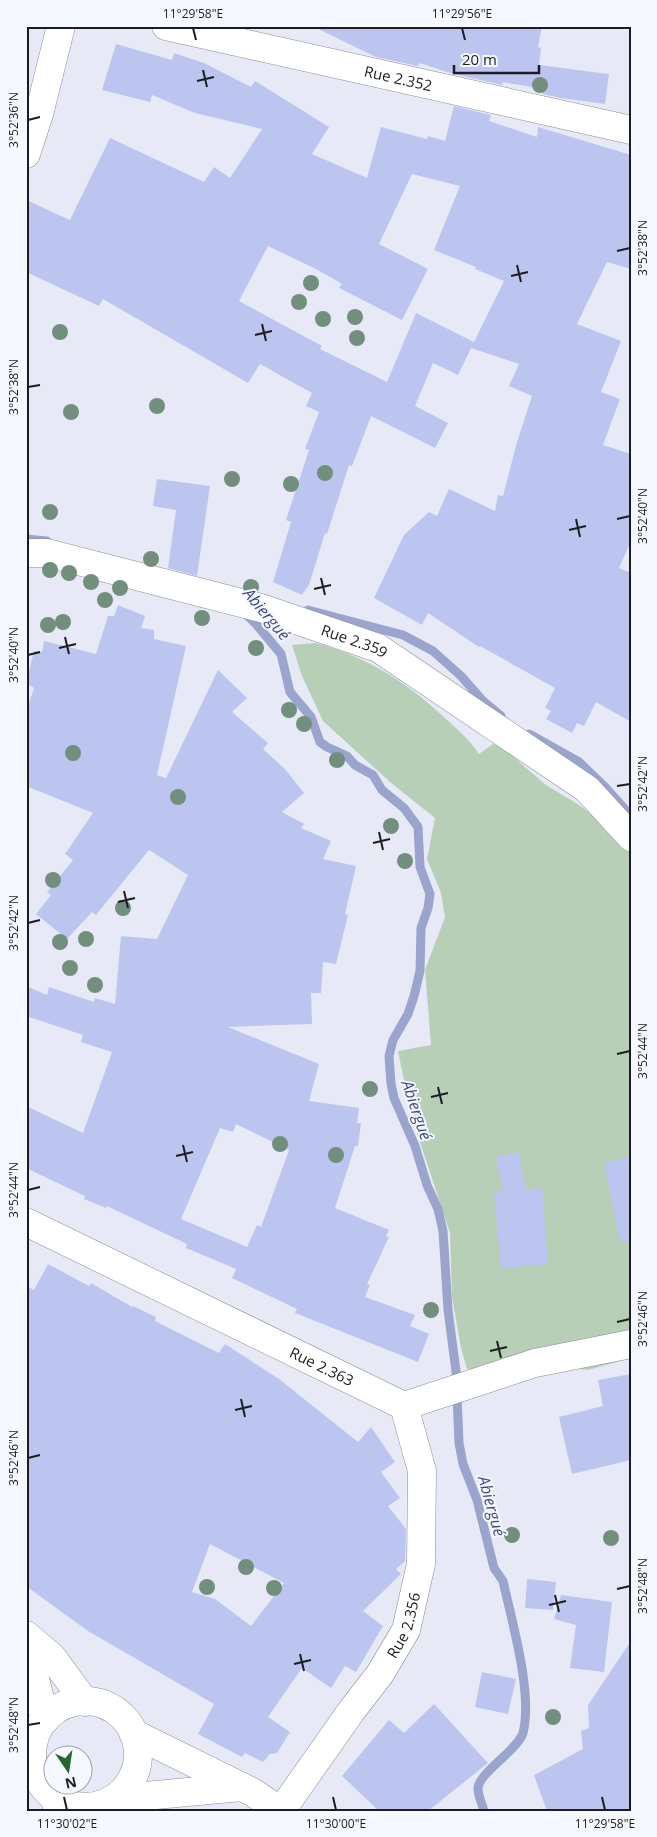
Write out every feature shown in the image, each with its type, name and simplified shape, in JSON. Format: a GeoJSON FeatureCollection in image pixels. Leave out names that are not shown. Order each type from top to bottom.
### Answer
{"type":"FeatureCollection","features":[{"type":"Feature","properties":{"kind":"street"},"geometry":{"type":"LineString","coordinates":[[26,154],[39,114],[61,26]]}},
{"type":"Feature","properties":{"kind":"street","name":"Rue 2.352"},"geometry":{"type":"LineString","coordinates":[[166,26],[631,130]]}},
{"type":"Feature","properties":{"kind":"street","name":"Rue 2.359"},"geometry":{"type":"LineString","coordinates":[[26,553],[47,554],[262,608],[378,648],[587,789],[631,837]]}},
{"type":"Feature","properties":{"kind":"street","name":"Rue 2.363"},"geometry":{"type":"LineString","coordinates":[[26,1222],[404,1406]]}},
{"type":"Feature","properties":{"kind":"street"},"geometry":{"type":"LineString","coordinates":[[404,1406],[535,1363],[631,1344]]}},
{"type":"Feature","properties":{"kind":"street","name":"Rue 2.356"},"geometry":{"type":"LineString","coordinates":[[133,1733],[241,1786],[280,1811],[380,1674],[406,1630],[421,1564],[422,1470],[404,1406]]}},
{"type":"Feature","properties":{"kind":"street"},"geometry":{"type":"LineString","coordinates":[[26,1635],[52,1657],[85,1702]]}},
{"type":"Feature","properties":{"kind":"street"},"geometry":{"type":"LineString","coordinates":[[26,1642],[36,1729],[32,1747],[32,1762],[46,1797],[69,1805],[84,1807],[241,1786]]}},
{"type":"Feature","properties":{"kind":"street","name":"Rue 2.356"},"geometry":{"type":"LineString","coordinates":[[36,1729],[56,1710],[70,1704],[85,1702],[100,1704],[114,1710],[125,1720],[133,1733],[137,1747],[137,1762],[133,1777],[124,1789],[104,1805]]}},
{"type":"Feature","properties":{"kind":"green space"},"geometry":{"type":"Polygon","coordinates":[[[316,643],[353,656],[401,682],[454,726],[479,754],[493,744],[504,749],[546,785],[579,805],[618,834],[631,852],[631,1358],[588,1370],[551,1366],[506,1374],[467,1369],[461,1348],[452,1297],[450,1233],[412,1118],[398,1051],[431,1045],[425,970],[445,917],[441,893],[427,859],[435,818],[390,782],[323,721],[302,676],[292,645],[316,643]]]}},
{"type":"Feature","properties":{"kind":"building"},"geometry":{"type":"Polygon","coordinates":[[[312,26],[542,26],[538,47],[541,48],[539,65],[609,74],[605,104],[543,94],[543,89],[503,82],[502,85],[450,73],[420,63],[418,66],[376,57],[312,26]]]}},
{"type":"Feature","properties":{"kind":"building"},"geometry":{"type":"Polygon","coordinates":[[[116,44],[172,60],[174,53],[204,63],[251,87],[255,81],[329,127],[312,154],[367,178],[381,127],[427,139],[428,136],[445,141],[454,106],[491,115],[489,121],[537,137],[538,127],[631,155],[631,269],[607,262],[577,324],[621,341],[601,392],[620,399],[603,445],[631,454],[631,541],[619,568],[631,573],[631,722],[596,702],[584,726],[577,723],[572,733],[546,719],[551,711],[545,708],[555,688],[479,647],[428,613],[422,625],[374,598],[404,535],[429,512],[437,516],[449,489],[495,511],[498,495],[503,496],[517,442],[532,396],[509,386],[519,364],[471,348],[458,375],[433,363],[415,406],[448,423],[435,448],[371,416],[352,466],[349,465],[309,585],[302,595],[273,582],[291,522],[286,520],[309,450],[305,449],[319,412],[306,406],[312,393],[260,364],[248,383],[103,299],[99,306],[26,272],[26,200],[70,220],[110,138],[204,182],[214,167],[230,178],[262,129],[195,113],[152,95],[150,102],[102,90],[116,44]],[[412,174],[379,244],[428,269],[402,320],[339,288],[342,284],[318,270],[268,246],[239,301],[322,346],[320,349],[387,382],[416,313],[474,342],[504,281],[434,250],[460,186],[412,174]]]}},
{"type":"Feature","properties":{"kind":"building"},"geometry":{"type":"Polygon","coordinates":[[[157,479],[210,486],[197,576],[168,568],[176,510],[153,506],[157,479]]]}},
{"type":"Feature","properties":{"kind":"building"},"geometry":{"type":"Polygon","coordinates":[[[118,605],[145,616],[141,628],[154,630],[154,639],[186,646],[157,775],[166,778],[218,670],[247,698],[232,712],[268,743],[263,749],[285,769],[304,793],[282,812],[304,824],[301,828],[331,841],[323,859],[356,866],[345,914],[348,915],[336,964],[323,962],[321,993],[311,993],[312,1024],[228,1027],[319,1064],[309,1101],[359,1108],[357,1123],[361,1123],[358,1146],[355,1146],[335,1208],[389,1230],[386,1236],[389,1237],[367,1284],[370,1285],[365,1297],[415,1315],[410,1326],[429,1334],[418,1362],[295,1313],[297,1309],[232,1278],[236,1269],[186,1248],[187,1244],[107,1206],[106,1208],[84,1199],[85,1196],[26,1168],[26,1106],[83,1133],[112,1052],[81,1042],[83,1035],[26,1016],[26,986],[47,995],[49,987],[94,1002],[95,998],[115,1004],[121,936],[157,939],[188,875],[149,850],[96,915],[92,912],[67,939],[36,914],[51,895],[47,892],[73,860],[65,854],[93,813],[26,786],[26,712],[34,688],[26,683],[34,651],[42,652],[44,641],[96,654],[108,616],[114,616],[118,605]],[[236,1124],[233,1132],[220,1128],[181,1219],[247,1247],[257,1225],[261,1227],[289,1150],[236,1124]]]}},
{"type":"Feature","properties":{"kind":"building"},"geometry":{"type":"Polygon","coordinates":[[[519,1152],[526,1190],[542,1188],[548,1264],[501,1268],[494,1192],[503,1192],[496,1157],[519,1152]]]}},
{"type":"Feature","properties":{"kind":"building"},"geometry":{"type":"Polygon","coordinates":[[[631,1157],[631,1241],[620,1242],[604,1163],[631,1157]]]}},
{"type":"Feature","properties":{"kind":"building"},"geometry":{"type":"Polygon","coordinates":[[[48,1264],[89,1286],[91,1283],[132,1307],[156,1317],[155,1321],[219,1353],[225,1344],[279,1379],[358,1442],[371,1427],[395,1462],[381,1472],[400,1498],[388,1506],[406,1529],[405,1561],[396,1569],[401,1574],[363,1611],[383,1626],[356,1672],[345,1666],[331,1688],[302,1668],[268,1717],[290,1732],[277,1753],[270,1754],[263,1762],[245,1753],[242,1757],[198,1734],[214,1704],[88,1631],[26,1586],[26,1286],[34,1290],[48,1264]],[[210,1544],[192,1592],[215,1599],[251,1626],[284,1583],[210,1544]]]}},
{"type":"Feature","properties":{"kind":"building"},"geometry":{"type":"Polygon","coordinates":[[[631,1374],[631,1460],[572,1474],[559,1417],[603,1406],[598,1380],[631,1374]]]}},
{"type":"Feature","properties":{"kind":"building"},"geometry":{"type":"Polygon","coordinates":[[[527,1579],[556,1582],[553,1610],[525,1608],[527,1579]]]}},
{"type":"Feature","properties":{"kind":"building"},"geometry":{"type":"Polygon","coordinates":[[[561,1595],[612,1602],[604,1672],[570,1668],[576,1625],[554,1619],[561,1595]]]}},
{"type":"Feature","properties":{"kind":"building"},"geometry":{"type":"Polygon","coordinates":[[[631,1641],[631,1811],[547,1811],[534,1775],[583,1749],[581,1731],[589,1728],[588,1705],[631,1641]]]}},
{"type":"Feature","properties":{"kind":"building"},"geometry":{"type":"Polygon","coordinates":[[[482,1672],[516,1679],[508,1714],[475,1707],[482,1672]]]}},
{"type":"Feature","properties":{"kind":"building"},"geometry":{"type":"Polygon","coordinates":[[[434,1704],[488,1763],[428,1811],[379,1811],[342,1776],[389,1720],[404,1733],[434,1704]]]}},
{"type":"Feature","properties":{"kind":"waterway","name":"Abiergué"},"geometry":{"type":"LineString","coordinates":[[26,539],[47,541]]}},
{"type":"Feature","properties":{"kind":"waterway"},"geometry":{"type":"LineString","coordinates":[[308,610],[403,635],[433,651],[461,676],[483,701],[501,716]]}},
{"type":"Feature","properties":{"kind":"waterway","name":"Abiergué"},"geometry":{"type":"LineString","coordinates":[[245,613],[281,654],[290,692],[311,717],[320,742],[347,756],[355,765],[373,775],[382,790],[404,808],[418,827],[420,867],[430,894],[428,908],[421,928],[420,971],[414,996],[408,1014],[393,1040],[389,1056],[391,1084],[394,1098],[415,1146],[427,1185],[438,1209],[443,1231],[448,1310],[456,1371],[459,1443],[463,1464],[477,1500],[494,1568],[503,1581],[520,1657],[525,1698],[523,1733],[513,1747],[484,1776],[480,1783],[478,1791],[484,1811]]}},
{"type":"Feature","properties":{"kind":"waterway"},"geometry":{"type":"LineString","coordinates":[[529,734],[579,762],[631,816]]}}]}
